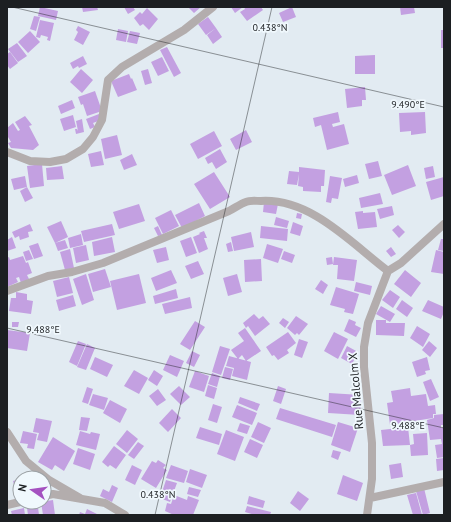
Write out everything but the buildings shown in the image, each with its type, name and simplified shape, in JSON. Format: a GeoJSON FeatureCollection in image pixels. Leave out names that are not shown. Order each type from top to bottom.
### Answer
{"type":"FeatureCollection","features":[{"type":"Feature","properties":{"kind":"street"},"geometry":{"type":"LineString","coordinates":[[7,152],[30,162],[50,162],[66,159],[84,149],[93,137],[102,120],[108,80],[122,67],[184,30],[213,7]]}},
{"type":"Feature","properties":{"kind":"street"},"geometry":{"type":"LineString","coordinates":[[7,291],[48,276],[72,272],[103,262],[230,211],[246,202],[265,200],[288,203],[315,216],[344,235],[388,272],[401,263],[444,224]]}},
{"type":"Feature","properties":{"kind":"street","name":"Rue Malcolm X"},"geometry":{"type":"LineString","coordinates":[[367,515],[372,479],[372,443],[366,390],[364,347],[368,323],[388,272]]}},
{"type":"Feature","properties":{"kind":"street"},"geometry":{"type":"LineString","coordinates":[[7,432],[26,461],[50,480],[80,498]]}},
{"type":"Feature","properties":{"kind":"street"},"geometry":{"type":"LineString","coordinates":[[370,498],[444,482]]}},
{"type":"Feature","properties":{"kind":"street"},"geometry":{"type":"LineString","coordinates":[[52,494],[105,503],[125,515]]}}]}
